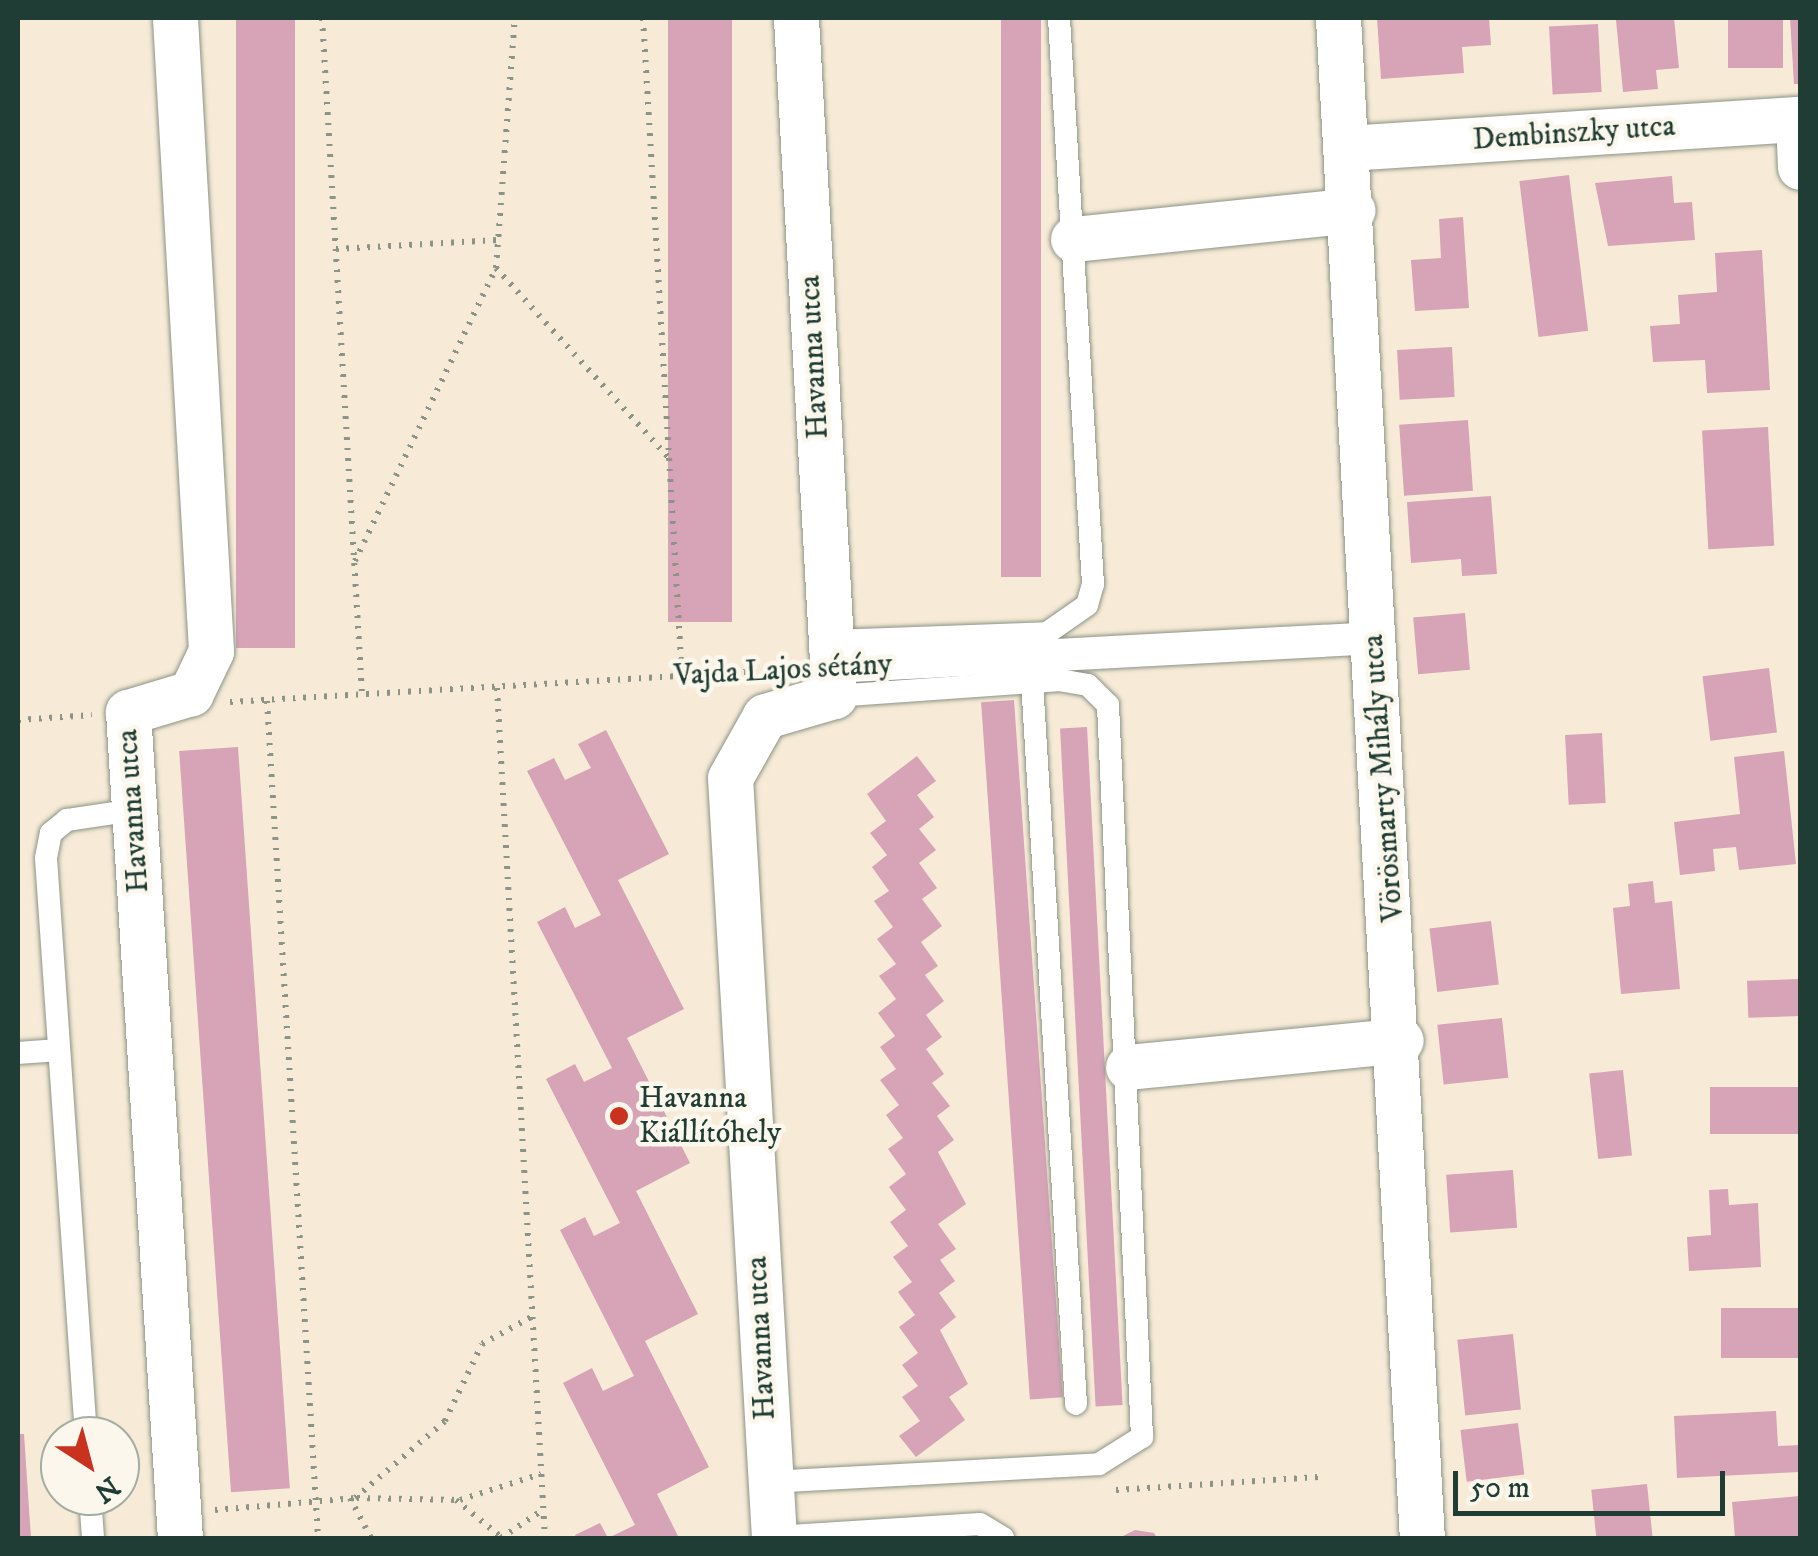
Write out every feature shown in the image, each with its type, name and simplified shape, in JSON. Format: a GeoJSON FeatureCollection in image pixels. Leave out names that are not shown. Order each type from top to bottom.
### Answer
{"type":"FeatureCollection","features":[{"type":"Feature","properties":{"kind":"street"},"geometry":{"type":"LineString","coordinates":[[174,18],[211,651],[191,693]]}},
{"type":"Feature","properties":{"kind":"street","name":"Havanna utca"},"geometry":{"type":"LineString","coordinates":[[774,1538],[730,778],[766,716],[833,668],[796,18]]}},
{"type":"Feature","properties":{"kind":"street","name":"Vörösmarty Mihály utca"},"geometry":{"type":"LineString","coordinates":[[1338,18],[1400,1040],[1422,1538]]}},
{"type":"Feature","properties":{"kind":"street"},"geometry":{"type":"LineString","coordinates":[[1799,119],[1800,167]]}},
{"type":"Feature","properties":{"kind":"street","name":"Dembinszky utca"},"geometry":{"type":"LineString","coordinates":[[1346,148],[1799,119]]}},
{"type":"Feature","properties":{"kind":"street"},"geometry":{"type":"LineString","coordinates":[[1074,239],[1352,210]]}},
{"type":"Feature","properties":{"kind":"street","name":"Vajda Lajos sétány"},"geometry":{"type":"LineString","coordinates":[[833,668],[1376,638]]}},
{"type":"Feature","properties":{"kind":"street","name":"Havanna utca"},"geometry":{"type":"LineString","coordinates":[[179,1526],[128,712],[191,693]]}},
{"type":"Feature","properties":{"kind":"street"},"geometry":{"type":"LineString","coordinates":[[1128,1067],[1400,1040]]}},
{"type":"Feature","properties":{"kind":"lane"},"geometry":{"type":"LineString","coordinates":[[833,668],[1047,633],[1081,615],[1093,584],[1059,18]]}},
{"type":"Feature","properties":{"kind":"lane"},"geometry":{"type":"LineString","coordinates":[[770,1482],[1098,1464],[1142,1437],[1128,1067],[1108,705],[1088,685],[833,668]]}},
{"type":"Feature","properties":{"kind":"lane"},"geometry":{"type":"LineString","coordinates":[[1032,680],[1076,1404]]}},
{"type":"Feature","properties":{"kind":"lane"},"geometry":{"type":"LineString","coordinates":[[85,1416],[59,1050],[51,833],[67,820],[134,810]]}},
{"type":"Feature","properties":{"kind":"lane"},"geometry":{"type":"LineString","coordinates":[[18,1052],[59,1050]]}},
{"type":"Feature","properties":{"kind":"lane"},"geometry":{"type":"LineString","coordinates":[[774,1538],[980,1524],[1003,1538]]}},
{"type":"Feature","properties":{"kind":"path"},"geometry":{"type":"LineString","coordinates":[[322,18],[362,694]]}},
{"type":"Feature","properties":{"kind":"path"},"geometry":{"type":"LineString","coordinates":[[354,562],[496,268],[514,18]]}},
{"type":"Feature","properties":{"kind":"path"},"geometry":{"type":"LineString","coordinates":[[642,18],[682,676]]}},
{"type":"Feature","properties":{"kind":"path"},"geometry":{"type":"LineString","coordinates":[[336,249],[498,240]]}},
{"type":"Feature","properties":{"kind":"path"},"geometry":{"type":"LineString","coordinates":[[496,268],[669,458]]}},
{"type":"Feature","properties":{"kind":"path","name":"Vajda Lajos sétány"},"geometry":{"type":"LineString","coordinates":[[191,693],[267,701],[833,668]]}},
{"type":"Feature","properties":{"kind":"path"},"geometry":{"type":"LineString","coordinates":[[497,688],[545,1538]]}},
{"type":"Feature","properties":{"kind":"path"},"geometry":{"type":"LineString","coordinates":[[267,701],[318,1538]]}},
{"type":"Feature","properties":{"kind":"path"},"geometry":{"type":"LineString","coordinates":[[18,720],[128,712]]}},
{"type":"Feature","properties":{"kind":"path"},"geometry":{"type":"LineString","coordinates":[[353,1498],[445,1421],[482,1344],[532,1316]]}},
{"type":"Feature","properties":{"kind":"path"},"geometry":{"type":"LineString","coordinates":[[179,1526],[353,1498],[456,1500],[542,1474]]}},
{"type":"Feature","properties":{"kind":"path"},"geometry":{"type":"LineString","coordinates":[[353,1498],[371,1538]]}},
{"type":"Feature","properties":{"kind":"path"},"geometry":{"type":"LineString","coordinates":[[456,1500],[501,1538],[544,1509]]}},
{"type":"Feature","properties":{"kind":"building"},"geometry":{"type":"Polygon","coordinates":[[[236,18],[295,18],[295,648],[236,648],[236,18]]]}},
{"type":"Feature","properties":{"kind":"building"},"geometry":{"type":"Polygon","coordinates":[[[668,18],[732,18],[732,622],[668,622],[668,18]]]}},
{"type":"Feature","properties":{"kind":"building"},"geometry":{"type":"Polygon","coordinates":[[[1001,18],[1041,18],[1041,577],[1001,577],[1001,18]]]}},
{"type":"Feature","properties":{"kind":"building"},"geometry":{"type":"Polygon","coordinates":[[[1377,18],[1489,18],[1491,45],[1462,47],[1464,73],[1381,79],[1377,18]]]}},
{"type":"Feature","properties":{"kind":"building"},"geometry":{"type":"Polygon","coordinates":[[[1674,18],[1679,68],[1656,70],[1658,89],[1623,92],[1616,20],[1674,18]]]}},
{"type":"Feature","properties":{"kind":"building"},"geometry":{"type":"Polygon","coordinates":[[[1728,18],[1783,18],[1783,68],[1728,68],[1728,18]]]}},
{"type":"Feature","properties":{"kind":"building"},"geometry":{"type":"Polygon","coordinates":[[[1790,18],[1800,18],[1800,84],[1794,84],[1790,18]]]}},
{"type":"Feature","properties":{"kind":"building"},"geometry":{"type":"Polygon","coordinates":[[[1598,24],[1602,92],[1553,94],[1549,27],[1598,24]]]}},
{"type":"Feature","properties":{"kind":"building"},"geometry":{"type":"Polygon","coordinates":[[[1569,175],[1588,331],[1539,337],[1519,181],[1569,175]]]}},
{"type":"Feature","properties":{"kind":"building"},"geometry":{"type":"Polygon","coordinates":[[[1672,176],[1674,203],[1692,202],[1695,240],[1608,246],[1595,183],[1672,176]]]}},
{"type":"Feature","properties":{"kind":"building"},"geometry":{"type":"Polygon","coordinates":[[[1463,217],[1469,308],[1415,311],[1411,260],[1441,258],[1439,219],[1463,217]]]}},
{"type":"Feature","properties":{"kind":"building"},"geometry":{"type":"Polygon","coordinates":[[[1762,250],[1770,390],[1707,393],[1705,360],[1653,362],[1650,326],[1680,324],[1678,295],[1717,292],[1715,253],[1762,250]]]}},
{"type":"Feature","properties":{"kind":"building"},"geometry":{"type":"Polygon","coordinates":[[[1452,347],[1455,397],[1400,400],[1397,350],[1452,347]]]}},
{"type":"Feature","properties":{"kind":"building"},"geometry":{"type":"Polygon","coordinates":[[[1468,420],[1473,491],[1404,496],[1399,425],[1468,420]]]}},
{"type":"Feature","properties":{"kind":"building"},"geometry":{"type":"Polygon","coordinates":[[[1768,427],[1774,546],[1708,549],[1702,430],[1768,427]]]}},
{"type":"Feature","properties":{"kind":"building"},"geometry":{"type":"Polygon","coordinates":[[[1491,496],[1497,574],[1462,576],[1461,559],[1411,563],[1407,502],[1491,496]]]}},
{"type":"Feature","properties":{"kind":"building"},"geometry":{"type":"Polygon","coordinates":[[[1465,613],[1470,670],[1418,674],[1413,618],[1465,613]]]}},
{"type":"Feature","properties":{"kind":"building"},"geometry":{"type":"Polygon","coordinates":[[[1769,668],[1777,733],[1710,741],[1702,676],[1769,668]]]}},
{"type":"Feature","properties":{"kind":"building"},"geometry":{"type":"Polygon","coordinates":[[[1014,700],[1063,1397],[1030,1400],[981,702],[1014,700]]]}},
{"type":"Feature","properties":{"kind":"building"},"geometry":{"type":"Polygon","coordinates":[[[1087,727],[1123,1405],[1096,1406],[1060,728],[1087,727]]]}},
{"type":"Feature","properties":{"kind":"building"},"geometry":{"type":"Polygon","coordinates":[[[606,730],[669,854],[618,880],[684,1009],[627,1038],[690,1163],[636,1191],[698,1314],[645,1341],[709,1467],[657,1494],[679,1538],[608,1538],[635,1525],[563,1383],[592,1368],[603,1391],[634,1376],[560,1230],[585,1217],[594,1236],[620,1223],[546,1079],[575,1064],[584,1082],[612,1068],[537,922],[565,907],[575,928],[601,915],[527,771],[554,758],[565,780],[591,768],[578,744],[606,730]]]}},
{"type":"Feature","properties":{"kind":"building"},"geometry":{"type":"Polygon","coordinates":[[[1602,733],[1606,803],[1569,805],[1565,735],[1602,733]]]}},
{"type":"Feature","properties":{"kind":"building"},"geometry":{"type":"Polygon","coordinates":[[[238,747],[290,1488],[231,1492],[179,751],[238,747]]]}},
{"type":"Feature","properties":{"kind":"building"},"geometry":{"type":"Polygon","coordinates":[[[1784,751],[1796,864],[1739,870],[1736,847],[1713,849],[1715,871],[1680,875],[1674,822],[1740,814],[1734,757],[1784,751]]]}},
{"type":"Feature","properties":{"kind":"building"},"geometry":{"type":"Polygon","coordinates":[[[917,756],[936,781],[917,795],[934,817],[919,829],[936,850],[919,863],[937,888],[922,899],[942,926],[921,942],[938,966],[925,975],[944,1001],[926,1015],[942,1037],[926,1049],[944,1074],[932,1083],[950,1106],[937,1116],[954,1140],[938,1152],[966,1204],[938,1224],[956,1249],[940,1260],[955,1281],[939,1293],[956,1317],[940,1330],[968,1384],[949,1397],[965,1420],[916,1457],[899,1436],[920,1421],[902,1397],[918,1386],[902,1365],[918,1353],[899,1327],[915,1315],[898,1292],[912,1282],[893,1257],[908,1246],[890,1222],[906,1210],[889,1187],[906,1174],[888,1149],[903,1138],[886,1115],[899,1105],[880,1080],[896,1069],[880,1047],[895,1036],[878,1013],[896,999],[879,976],[896,964],[877,939],[893,927],[874,901],[889,891],[872,867],[887,855],[870,833],[886,821],[867,794],[917,756]]]}},
{"type":"Feature","properties":{"kind":"building"},"geometry":{"type":"Polygon","coordinates":[[[1653,881],[1655,903],[1672,901],[1680,989],[1621,994],[1613,908],[1630,906],[1628,884],[1653,881]]]}},
{"type":"Feature","properties":{"kind":"building"},"geometry":{"type":"Polygon","coordinates":[[[1491,921],[1499,985],[1437,992],[1429,929],[1491,921]]]}},
{"type":"Feature","properties":{"kind":"building"},"geometry":{"type":"Polygon","coordinates":[[[1799,979],[1800,1016],[1748,1018],[1747,981],[1799,979]]]}},
{"type":"Feature","properties":{"kind":"building"},"geometry":{"type":"Polygon","coordinates":[[[1502,1018],[1508,1078],[1444,1084],[1437,1025],[1502,1018]]]}},
{"type":"Feature","properties":{"kind":"building"},"geometry":{"type":"Polygon","coordinates":[[[1623,1070],[1632,1156],[1598,1159],[1589,1074],[1623,1070]]]}},
{"type":"Feature","properties":{"kind":"building"},"geometry":{"type":"Polygon","coordinates":[[[1710,1087],[1800,1087],[1800,1134],[1710,1134],[1710,1087]]]}},
{"type":"Feature","properties":{"kind":"building"},"geometry":{"type":"Polygon","coordinates":[[[1513,1170],[1517,1228],[1450,1233],[1446,1175],[1513,1170]]]}},
{"type":"Feature","properties":{"kind":"building"},"geometry":{"type":"Polygon","coordinates":[[[1728,1189],[1729,1205],[1758,1203],[1761,1267],[1689,1271],[1687,1237],[1711,1235],[1709,1190],[1728,1189]]]}},
{"type":"Feature","properties":{"kind":"building"},"geometry":{"type":"Polygon","coordinates":[[[1721,1308],[1800,1308],[1800,1358],[1721,1358],[1721,1308]]]}},
{"type":"Feature","properties":{"kind":"building"},"geometry":{"type":"Polygon","coordinates":[[[1513,1334],[1521,1410],[1465,1415],[1457,1340],[1513,1334]]]}},
{"type":"Feature","properties":{"kind":"building"},"geometry":{"type":"Polygon","coordinates":[[[1776,1411],[1778,1446],[1800,1445],[1800,1472],[1677,1478],[1674,1416],[1776,1411]]]}},
{"type":"Feature","properties":{"kind":"building"},"geometry":{"type":"Polygon","coordinates":[[[1518,1423],[1524,1475],[1467,1482],[1460,1430],[1518,1423]]]}},
{"type":"Feature","properties":{"kind":"building"},"geometry":{"type":"Polygon","coordinates":[[[18,1434],[24,1434],[31,1538],[18,1538],[18,1434]]]}},
{"type":"Feature","properties":{"kind":"building"},"geometry":{"type":"Polygon","coordinates":[[[1647,1484],[1653,1538],[1596,1538],[1591,1490],[1647,1484]]]}},
{"type":"Feature","properties":{"kind":"building"},"geometry":{"type":"Polygon","coordinates":[[[1800,1496],[1800,1538],[1735,1538],[1732,1502],[1800,1496]]]}},
{"type":"Feature","properties":{"kind":"building"},"geometry":{"type":"Polygon","coordinates":[[[600,1523],[608,1538],[575,1535],[600,1523]]]}},
{"type":"Feature","properties":{"kind":"building"},"geometry":{"type":"Polygon","coordinates":[[[1135,1530],[1154,1533],[1157,1538],[1119,1538],[1135,1530]]]}},
{"type":"Feature","properties":{"kind":"place","name":"Havanna Kiállítóhely"},"geometry":{"type":"Point","coordinates":[619,1116]}}]}
